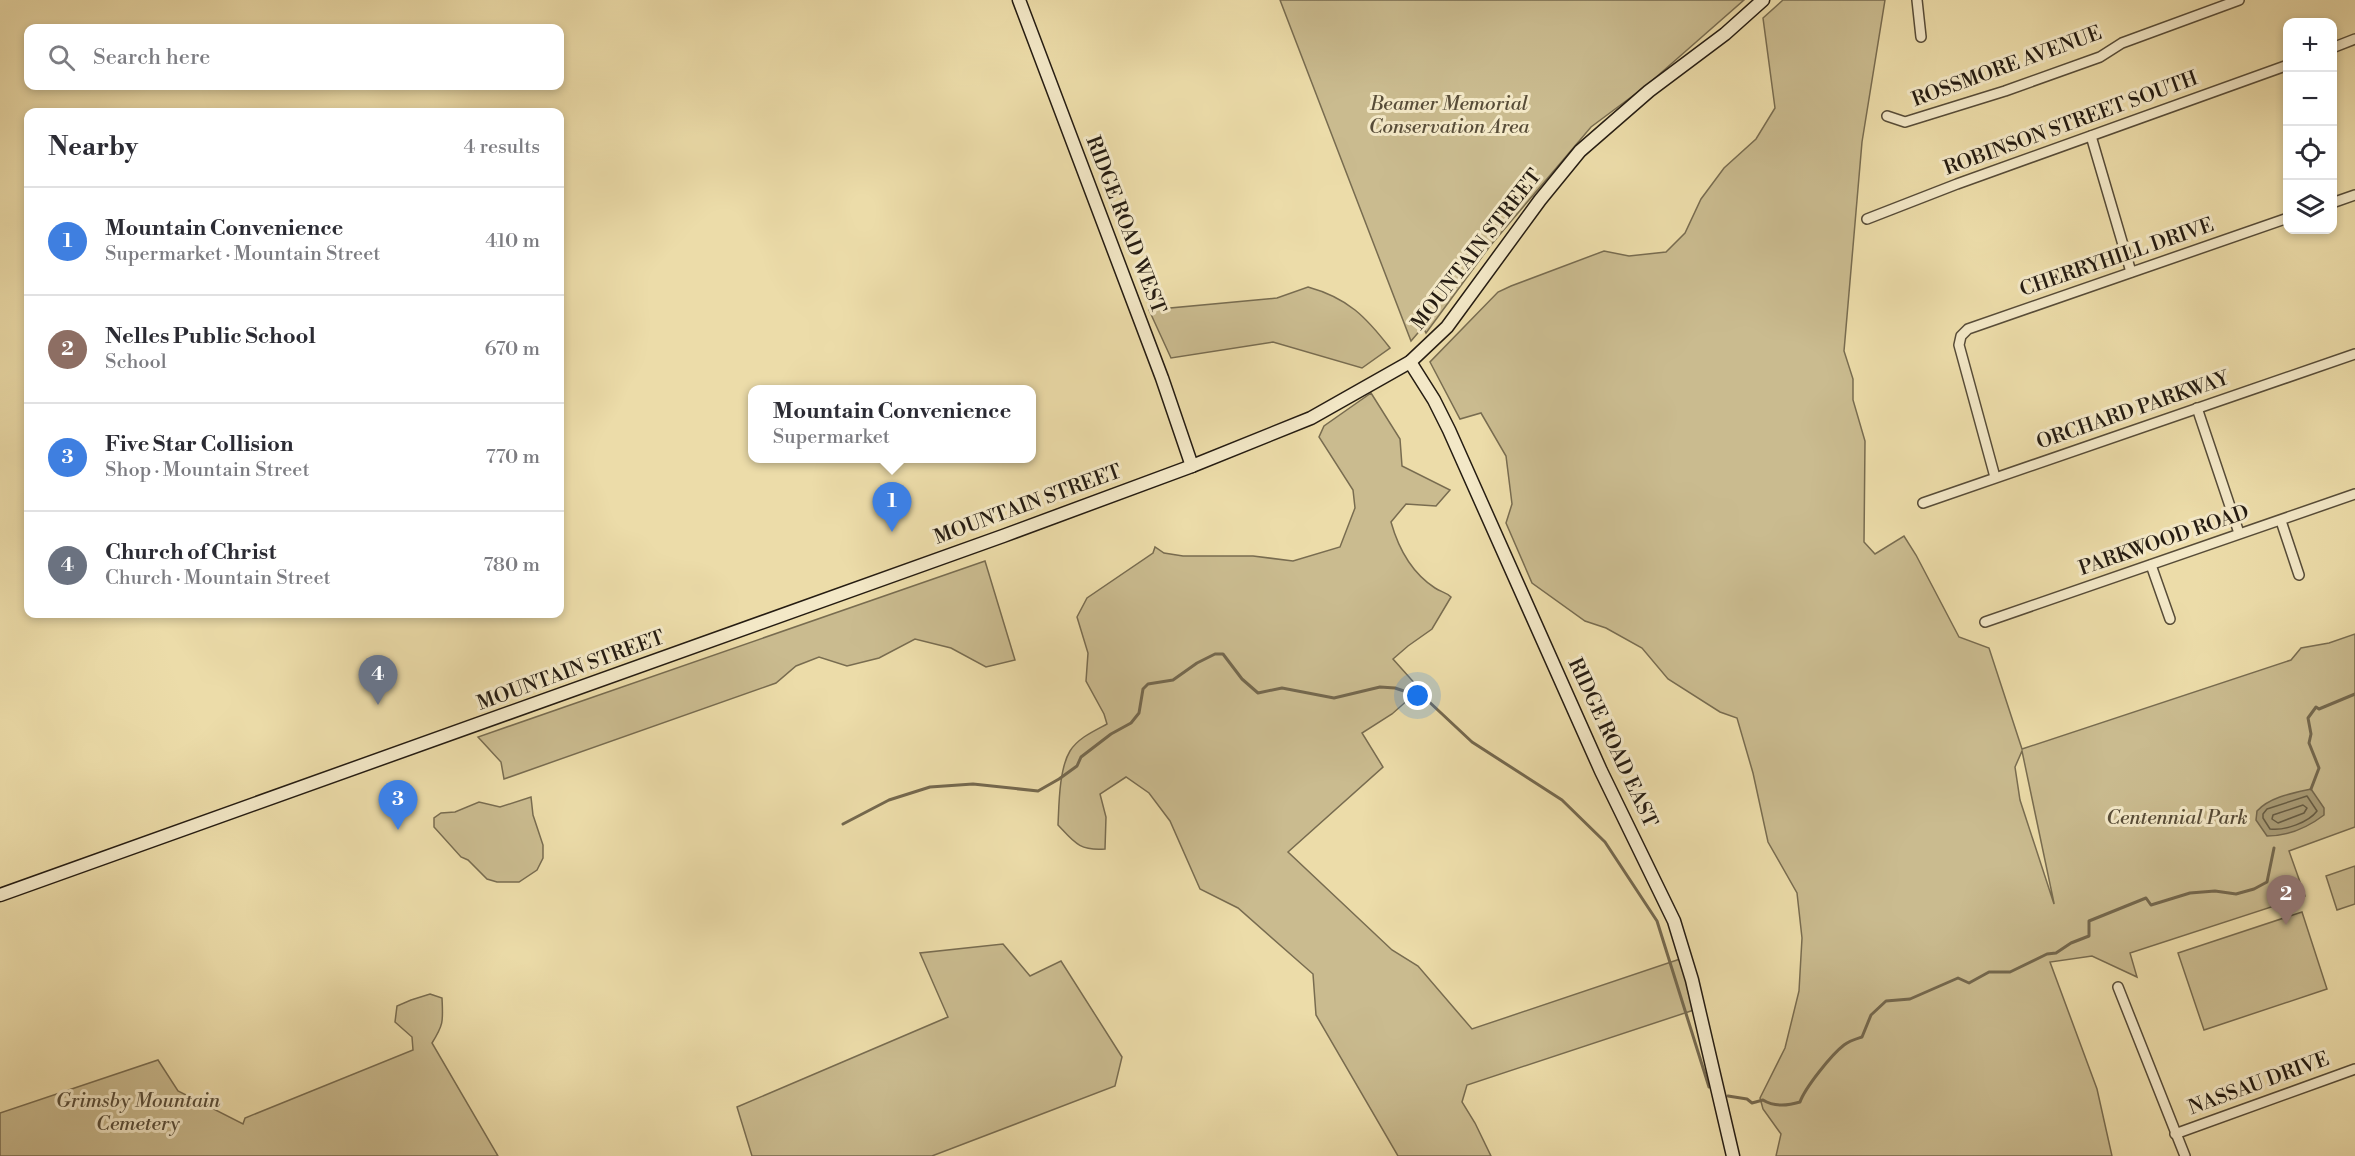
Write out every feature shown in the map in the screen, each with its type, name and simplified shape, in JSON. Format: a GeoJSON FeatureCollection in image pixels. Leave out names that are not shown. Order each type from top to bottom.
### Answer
{"type":"FeatureCollection","features":[{"type":"Feature","properties":{"kind":"main road","name":"RIDGE ROAD WEST"},"geometry":{"type":"LineString","coordinates":[[1019,0],[1162,378],[1192,466]]}},
{"type":"Feature","properties":{"kind":"main road","name":"MOUNTAIN STREET"},"geometry":{"type":"LineString","coordinates":[[0,895],[1192,466],[1311,418],[1410,362],[1447,327],[1540,200],[1581,151],[1649,91],[1725,34],[1763,0]]}},
{"type":"Feature","properties":{"kind":"main road","name":"RIDGE ROAD EAST"},"geometry":{"type":"LineString","coordinates":[[1410,362],[1434,400],[1449,430],[1601,771],[1674,921],[1692,980],[1733,1156]]}},
{"type":"Feature","properties":{"kind":"street"},"geometry":{"type":"LineString","coordinates":[[1917,0],[1921,37]]}},
{"type":"Feature","properties":{"kind":"street","name":"ROSSMORE AVENUE"},"geometry":{"type":"LineString","coordinates":[[1887,116],[1905,122],[1959,103],[2005,91],[2100,57],[2122,43],[2239,0]]}},
{"type":"Feature","properties":{"kind":"street"},"geometry":{"type":"LineString","coordinates":[[2337,46],[2355,39]]}},
{"type":"Feature","properties":{"kind":"street","name":"ROBINSON STREET SOUTH"},"geometry":{"type":"LineString","coordinates":[[1867,219],[1957,184],[2283,67]]}},
{"type":"Feature","properties":{"kind":"street"},"geometry":{"type":"LineString","coordinates":[[2091,136],[2131,272]]}},
{"type":"Feature","properties":{"kind":"street"},"geometry":{"type":"LineString","coordinates":[[2337,201],[2355,195]]}},
{"type":"Feature","properties":{"kind":"street","name":"CHERRYHILL DRIVE"},"geometry":{"type":"LineString","coordinates":[[1995,477],[1959,345],[1961,336],[1968,329],[2283,220]]}},
{"type":"Feature","properties":{"kind":"street","name":"ORCHARD PARKWAY"},"geometry":{"type":"LineString","coordinates":[[1923,503],[2355,354]]}},
{"type":"Feature","properties":{"kind":"street"},"geometry":{"type":"LineString","coordinates":[[2197,408],[2239,533]]}},
{"type":"Feature","properties":{"kind":"street","name":"PARKWOOD ROAD"},"geometry":{"type":"LineString","coordinates":[[1985,622],[2355,494]]}},
{"type":"Feature","properties":{"kind":"street"},"geometry":{"type":"LineString","coordinates":[[2280,521],[2299,575]]}},
{"type":"Feature","properties":{"kind":"street"},"geometry":{"type":"LineString","coordinates":[[2151,565],[2170,619]]}},
{"type":"Feature","properties":{"kind":"street"},"geometry":{"type":"LineString","coordinates":[[2118,987],[2185,1156]]}},
{"type":"Feature","properties":{"kind":"street","name":"NASSAU DRIVE"},"geometry":{"type":"LineString","coordinates":[[2175,1134],[2355,1069]]}},
{"type":"Feature","properties":{"kind":"green space","name":"Beamer Memorial Conservation Area"},"geometry":{"type":"Polygon","coordinates":[[[1280,0],[1744,0],[1646,86],[1591,127],[1490,246],[1426,333],[1423,327],[1411,341],[1280,0]]]}},
{"type":"Feature","properties":{"kind":"green space","name":"Centennial Park"},"geometry":{"type":"Polygon","coordinates":[[[1783,0],[1885,0],[1862,142],[1844,351],[1853,379],[1853,400],[1865,441],[1864,542],[1875,554],[1904,536],[1959,637],[1989,648],[2022,749],[2291,660],[2301,648],[2329,643],[2355,634],[2355,827],[2289,851],[2305,896],[2130,953],[2137,977],[2092,956],[2050,962],[2097,1089],[2112,1156],[1776,1156],[1781,1134],[1763,1109],[1760,1098],[1785,1048],[1799,991],[1802,938],[1797,893],[1768,842],[1753,773],[1737,718],[1720,712],[1668,679],[1642,648],[1606,628],[1585,621],[1532,583],[1506,523],[1512,504],[1506,456],[1481,413],[1460,419],[1430,362],[1498,292],[1604,251],[1629,256],[1666,252],[1685,233],[1701,199],[1724,168],[1756,139],[1775,108],[1763,18],[1783,0]],[[2022,751],[2015,767],[2020,800],[2054,904],[2022,751]]]}},
{"type":"Feature","properties":{"kind":"green space"},"geometry":{"type":"Polygon","coordinates":[[[1308,287],[1334,297],[1355,310],[1390,348],[1362,368],[1273,342],[1171,358],[1149,310],[1277,298],[1308,287]]]}},
{"type":"Feature","properties":{"kind":"green space"},"geometry":{"type":"Polygon","coordinates":[[[1371,393],[1400,439],[1402,466],[1450,490],[1436,506],[1406,504],[1391,522],[1402,550],[1419,575],[1451,597],[1432,629],[1393,659],[1418,687],[1418,691],[1392,714],[1362,733],[1383,767],[1288,852],[1392,950],[1418,966],[1472,1029],[1683,958],[1694,1010],[1467,1085],[1462,1102],[1491,1156],[1398,1156],[1316,1015],[1313,974],[1238,908],[1200,889],[1170,821],[1149,793],[1126,777],[1100,794],[1106,817],[1105,849],[1083,847],[1073,841],[1058,825],[1059,798],[1066,759],[1073,746],[1107,724],[1086,681],[1088,653],[1077,617],[1087,598],[1153,553],[1155,547],[1164,553],[1183,556],[1253,556],[1293,561],[1340,547],[1355,508],[1353,490],[1319,437],[1324,426],[1371,393]]]}},
{"type":"Feature","properties":{"kind":"green space"},"geometry":{"type":"Polygon","coordinates":[[[985,561],[1015,660],[986,667],[951,648],[915,639],[879,658],[847,666],[819,657],[796,666],[776,683],[504,779],[501,762],[478,737],[985,561]]]}},
{"type":"Feature","properties":{"kind":"green space"},"geometry":{"type":"Polygon","coordinates":[[[531,797],[533,815],[543,845],[543,858],[537,870],[519,882],[497,882],[487,879],[468,860],[461,857],[434,827],[434,818],[441,813],[455,812],[479,802],[500,807],[531,797]]]}},
{"type":"Feature","properties":{"kind":"green space"},"geometry":{"type":"Polygon","coordinates":[[[2355,866],[2355,904],[2337,910],[2326,876],[2355,866]]]}},
{"type":"Feature","properties":{"kind":"green space"},"geometry":{"type":"Polygon","coordinates":[[[2302,912],[2327,989],[2204,1030],[2178,953],[2302,912]]]}},
{"type":"Feature","properties":{"kind":"green space"},"geometry":{"type":"Polygon","coordinates":[[[1003,944],[1030,976],[1061,961],[1122,1057],[1115,1086],[932,1156],[752,1156],[737,1107],[948,1017],[920,953],[1003,944]]]}},
{"type":"Feature","properties":{"kind":"green space","name":"Grimsby Mountain Cemetery"},"geometry":{"type":"Polygon","coordinates":[[[430,994],[442,998],[441,1026],[432,1043],[498,1156],[0,1156],[0,1113],[158,1060],[178,1091],[243,1124],[245,1118],[413,1050],[412,1037],[395,1022],[397,1006],[430,994]]]}},
{"type":"Feature","properties":{"kind":"water"},"geometry":{"type":"Polygon","coordinates":[[[2311,789],[2324,808],[2324,815],[2297,830],[2282,835],[2267,836],[2256,820],[2257,811],[2275,799],[2311,789]]]}},
{"type":"Feature","properties":{"kind":"waterway"},"geometry":{"type":"LineString","coordinates":[[843,824],[889,800],[930,787],[973,784],[1038,791],[1077,766],[1081,757],[1111,734],[1131,723],[1139,713],[1143,689],[1148,684],[1173,680],[1197,663],[1215,654],[1223,654],[1242,679],[1258,693],[1282,688],[1334,698],[1380,687],[1395,688],[1425,698],[1472,742],[1562,800],[1605,842],[1657,921],[1709,1087]]}},
{"type":"Feature","properties":{"kind":"waterway"},"geometry":{"type":"LineString","coordinates":[[2311,789],[2319,768],[2309,743],[2311,734],[2308,718],[2316,707],[2319,709],[2355,694]]}},
{"type":"Feature","properties":{"kind":"waterway"},"geometry":{"type":"LineString","coordinates":[[1728,1096],[1747,1099],[1752,1103],[1763,1100],[1781,1105],[1800,1102],[1807,1089],[1839,1050],[1850,1041],[1862,1037],[1871,1015],[1886,1001],[1910,999],[1958,978],[1969,983],[1989,972],[2010,972],[2089,936],[2089,921],[2146,898],[2151,905],[2190,893],[2215,891],[2236,894],[2254,889],[2267,882],[2274,848]]}},
{"type":"Feature","properties":{"kind":"place","name":"Mountain Convenience"},"geometry":{"type":"Point","coordinates":[892,532]}},
{"type":"Feature","properties":{"kind":"place","name":"Church of Christ"},"geometry":{"type":"Point","coordinates":[378,705]}},
{"type":"Feature","properties":{"kind":"place","name":"Five Star Collision"},"geometry":{"type":"Point","coordinates":[398,830]}},
{"type":"Feature","properties":{"kind":"place","name":"Nelles Public School"},"geometry":{"type":"Point","coordinates":[2286,925]}}]}
